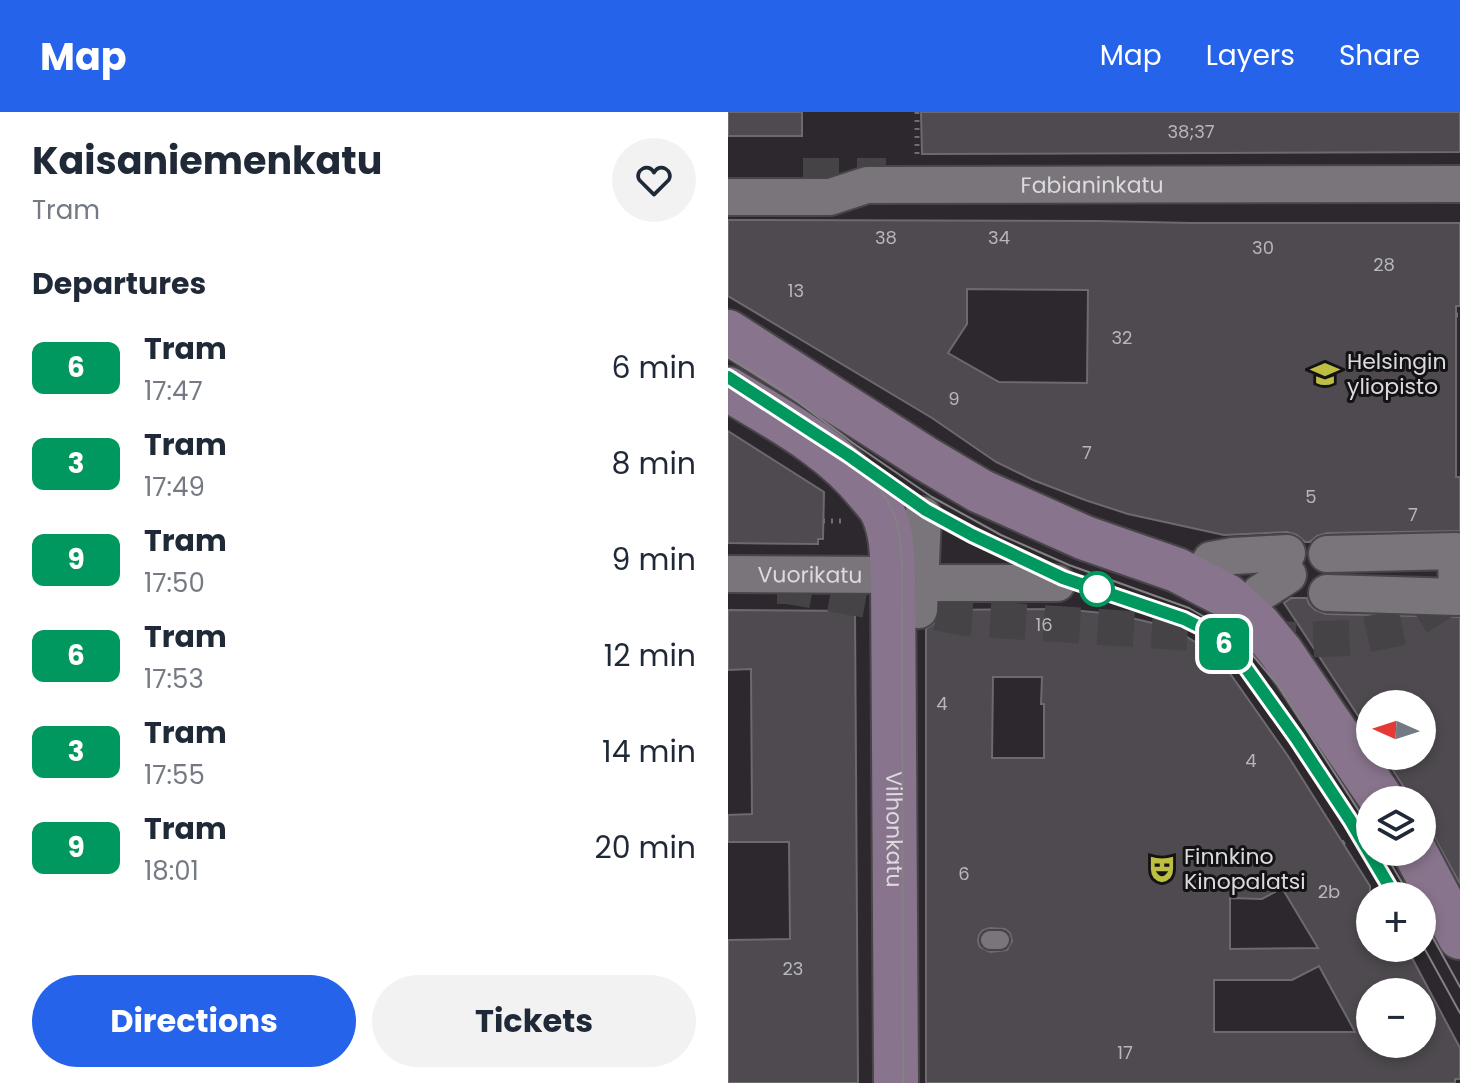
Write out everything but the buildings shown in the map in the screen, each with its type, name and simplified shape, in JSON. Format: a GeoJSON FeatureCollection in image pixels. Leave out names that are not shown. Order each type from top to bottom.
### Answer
{"type":"FeatureCollection","features":[{"type":"Feature","properties":{"kind":"main road"},"geometry":{"type":"LineString","coordinates":[[728,332],[980,491],[1085,538],[1177,570],[1227,596],[1258,624],[1281,652],[1372,786]]}},
{"type":"Feature","properties":{"kind":"main road","name":"Vilhonkatu"},"geometry":{"type":"LineString","coordinates":[[728,389],[808,439],[841,464],[882,511],[891,536],[915,559],[896,1083]]}},
{"type":"Feature","properties":{"kind":"main road"},"geometry":{"type":"LineString","coordinates":[[1422,866],[1460,937]]}},
{"type":"Feature","properties":{"kind":"street"},"geometry":{"type":"LineString","coordinates":[[728,176],[803,176]]}},
{"type":"Feature","properties":{"kind":"street","name":"Fabianinkatu"},"geometry":{"type":"LineString","coordinates":[[728,197],[830,197],[867,185],[1460,184]]}},
{"type":"Feature","properties":{"kind":"street"},"geometry":{"type":"LineString","coordinates":[[1327,554],[1456,551],[1458,575],[1457,597],[1327,593]]}},
{"type":"Feature","properties":{"kind":"street"},"geometry":{"type":"LineString","coordinates":[[1428,552],[1428,596]]}},
{"type":"Feature","properties":{"kind":"street"},"geometry":{"type":"LineString","coordinates":[[915,559],[1002,596],[1057,583]]}},
{"type":"Feature","properties":{"kind":"street","name":"Vuorikatu"},"geometry":{"type":"LineString","coordinates":[[728,574],[915,559]]}},
{"type":"Feature","properties":{"kind":"path"},"geometry":{"type":"LineString","coordinates":[[917,112],[917,159]]}},
{"type":"Feature","properties":{"kind":"path"},"geometry":{"type":"LineString","coordinates":[[823,521],[848,521]]}},
{"type":"Feature","properties":{"kind":"tunnel"},"geometry":{"type":"LineString","coordinates":[[803,176],[886,176]]}},
{"type":"Feature","properties":{"kind":"tunnel"},"geometry":{"type":"LineString","coordinates":[[777,586],[967,618],[1297,640],[1350,638],[1403,627],[1460,590]]}},
{"type":"Feature","properties":{"kind":"tram line"},"geometry":{"type":"LineString","coordinates":[[728,357],[782,390],[932,497],[1001,535],[1069,565],[1189,608],[1225,629],[1277,684],[1356,806]]}},
{"type":"Feature","properties":{"kind":"tram line"},"geometry":{"type":"LineString","coordinates":[[728,377],[926,510],[995,547],[1063,578],[1184,619],[1204,629],[1246,668],[1309,757],[1387,882]]}},
{"type":"Feature","properties":{"kind":"tram line","name":"6"},"geometry":{"type":"LineString","coordinates":[[728,377],[926,510],[972,535],[1063,578],[1184,619],[1204,629],[1246,668],[1270,699],[1387,882]]}},
{"type":"Feature","properties":{"kind":"tram line"},"geometry":{"type":"LineString","coordinates":[[873,481],[887,500],[896,520],[902,564],[903,1083]]}},
{"type":"Feature","properties":{"kind":"tram line"},"geometry":{"type":"LineString","coordinates":[[1392,866],[1402,882]]}},
{"type":"Feature","properties":{"kind":"tram line"},"geometry":{"type":"LineString","coordinates":[[1436,943],[1460,987]]}},
{"type":"Feature","properties":{"kind":"tram line"},"geometry":{"type":"LineString","coordinates":[[1432,962],[1460,1013]]}},
{"type":"Feature","properties":{"kind":"place","name":"Helsingin yliopisto"},"geometry":{"type":"Point","coordinates":[1325,374]}},
{"type":"Feature","properties":{"kind":"place","name":"Finnkino Kinopalatsi"},"geometry":{"type":"Point","coordinates":[1162,869]}}]}
